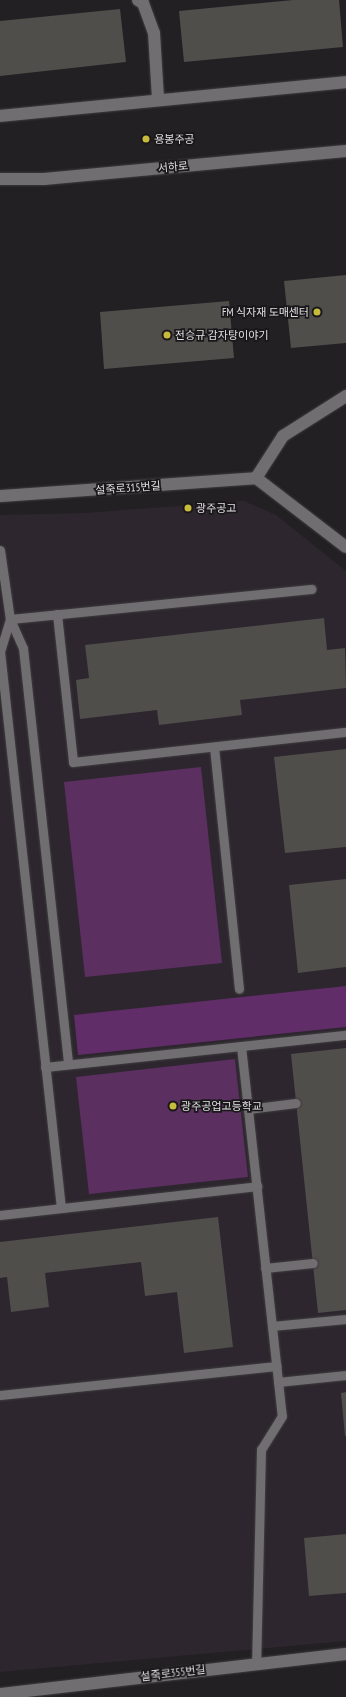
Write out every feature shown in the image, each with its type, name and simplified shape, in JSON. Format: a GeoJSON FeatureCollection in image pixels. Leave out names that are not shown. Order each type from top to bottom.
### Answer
{"type":"FeatureCollection","features":[{"type":"Feature","properties":{"kind":"street"},"geometry":{"type":"LineString","coordinates":[[138,0],[143,3],[154,33],[158,99]]}},
{"type":"Feature","properties":{"kind":"street"},"geometry":{"type":"LineString","coordinates":[[0,116],[158,99],[346,82]]}},
{"type":"Feature","properties":{"kind":"street","name":"서하로"},"geometry":{"type":"LineString","coordinates":[[0,179],[44,179],[346,151]]}},
{"type":"Feature","properties":{"kind":"street"},"geometry":{"type":"LineString","coordinates":[[346,396],[283,436],[256,478],[346,547]]}},
{"type":"Feature","properties":{"kind":"street","name":"설죽로315번길"},"geometry":{"type":"LineString","coordinates":[[0,496],[256,478]]}},
{"type":"Feature","properties":{"kind":"street","name":"설죽로355번길"},"geometry":{"type":"LineString","coordinates":[[0,1694],[256,1663],[346,1654]]}},
{"type":"Feature","properties":{"kind":"lane"},"geometry":{"type":"LineString","coordinates":[[0,550],[10,619],[23,648],[68,1064]]}},
{"type":"Feature","properties":{"kind":"lane"},"geometry":{"type":"LineString","coordinates":[[10,619],[312,589]]}},
{"type":"Feature","properties":{"kind":"lane"},"geometry":{"type":"LineString","coordinates":[[57,614],[73,762],[346,732]]}},
{"type":"Feature","properties":{"kind":"lane"},"geometry":{"type":"LineString","coordinates":[[10,619],[0,651],[61,1208]]}},
{"type":"Feature","properties":{"kind":"lane"},"geometry":{"type":"LineString","coordinates":[[214,747],[239,989]]}},
{"type":"Feature","properties":{"kind":"lane"},"geometry":{"type":"LineString","coordinates":[[45,1067],[346,1035]]}},
{"type":"Feature","properties":{"kind":"lane"},"geometry":{"type":"LineString","coordinates":[[242,1046],[282,1416],[261,1449],[256,1663]]}},
{"type":"Feature","properties":{"kind":"lane"},"geometry":{"type":"LineString","coordinates":[[248,1109],[296,1104]]}},
{"type":"Feature","properties":{"kind":"lane"},"geometry":{"type":"LineString","coordinates":[[0,1214],[257,1186]]}},
{"type":"Feature","properties":{"kind":"lane"},"geometry":{"type":"LineString","coordinates":[[265,1268],[313,1263]]}},
{"type":"Feature","properties":{"kind":"lane"},"geometry":{"type":"LineString","coordinates":[[272,1326],[346,1319]]}},
{"type":"Feature","properties":{"kind":"lane"},"geometry":{"type":"LineString","coordinates":[[0,1395],[276,1366]]}},
{"type":"Feature","properties":{"kind":"lane"},"geometry":{"type":"LineString","coordinates":[[278,1382],[346,1375]]}},
{"type":"Feature","properties":{"kind":"shaded area","name":"광주공업고등학교"},"geometry":{"type":"Polygon","coordinates":[[[244,501],[276,515],[346,571],[346,1641],[0,1672],[0,515],[85,513],[244,501]]]}},
{"type":"Feature","properties":{"kind":"shaded area"},"geometry":{"type":"Polygon","coordinates":[[[201,767],[222,963],[85,977],[64,782],[201,767]]]}},
{"type":"Feature","properties":{"kind":"shaded area"},"geometry":{"type":"Polygon","coordinates":[[[346,986],[346,1027],[78,1055],[74,1015],[346,986]]]}},
{"type":"Feature","properties":{"kind":"shaded area"},"geometry":{"type":"Polygon","coordinates":[[[235,1059],[248,1177],[89,1194],[76,1077],[235,1059]]]}},
{"type":"Feature","properties":{"kind":"building"},"geometry":{"type":"Polygon","coordinates":[[[293,0],[339,0],[343,47],[184,62],[179,11],[293,0]]]}},
{"type":"Feature","properties":{"kind":"building"},"geometry":{"type":"Polygon","coordinates":[[[120,9],[126,62],[0,76],[0,21],[120,9]]]}},
{"type":"Feature","properties":{"kind":"building","name":"FM 식자재 도매센터"},"geometry":{"type":"Polygon","coordinates":[[[346,275],[346,343],[291,348],[284,281],[346,275]]]}},
{"type":"Feature","properties":{"kind":"building","name":"전승규 감자탕이야기"},"geometry":{"type":"Polygon","coordinates":[[[229,301],[234,358],[104,369],[100,312],[229,301]]]}},
{"type":"Feature","properties":{"kind":"building"},"geometry":{"type":"Polygon","coordinates":[[[324,618],[327,650],[345,648],[346,688],[240,700],[242,715],[159,725],[157,710],[80,719],[76,680],[89,678],[85,645],[324,618]]]}},
{"type":"Feature","properties":{"kind":"building"},"geometry":{"type":"Polygon","coordinates":[[[346,749],[346,847],[285,853],[274,757],[346,749]]]}},
{"type":"Feature","properties":{"kind":"building"},"geometry":{"type":"Polygon","coordinates":[[[346,879],[346,967],[298,973],[289,885],[346,879]]]}},
{"type":"Feature","properties":{"kind":"building"},"geometry":{"type":"Polygon","coordinates":[[[346,1048],[346,1310],[318,1313],[291,1054],[346,1048]]]}},
{"type":"Feature","properties":{"kind":"building"},"geometry":{"type":"Polygon","coordinates":[[[218,1217],[233,1347],[184,1353],[177,1292],[145,1296],[141,1262],[45,1273],[49,1307],[11,1312],[7,1277],[0,1278],[0,1242],[218,1217]]]}},
{"type":"Feature","properties":{"kind":"building"},"geometry":{"type":"Polygon","coordinates":[[[346,1392],[346,1436],[345,1436],[341,1393],[346,1392]]]}},
{"type":"Feature","properties":{"kind":"building"},"geometry":{"type":"Polygon","coordinates":[[[346,1534],[346,1593],[309,1596],[304,1538],[346,1534]]]}},
{"type":"Feature","properties":{"kind":"place","name":"용봉주공"},"geometry":{"type":"Point","coordinates":[146,139]}},
{"type":"Feature","properties":{"kind":"place","name":"FM 식자재 도매센터"},"geometry":{"type":"Point","coordinates":[317,312]}},
{"type":"Feature","properties":{"kind":"place","name":"전승규 감자탕이야기"},"geometry":{"type":"Point","coordinates":[167,335]}},
{"type":"Feature","properties":{"kind":"place","name":"광주공고"},"geometry":{"type":"Point","coordinates":[188,508]}},
{"type":"Feature","properties":{"kind":"place","name":"광주공업고등학교"},"geometry":{"type":"Point","coordinates":[173,1106]}}]}
